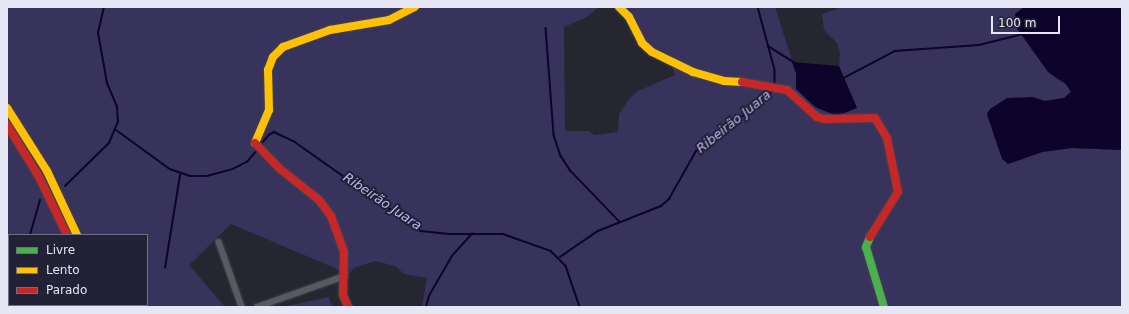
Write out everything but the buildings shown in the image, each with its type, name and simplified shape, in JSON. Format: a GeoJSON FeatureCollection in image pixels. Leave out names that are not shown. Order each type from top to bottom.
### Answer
{"type":"FeatureCollection","features":[{"type":"Feature","properties":{"kind":"main road"},"geometry":{"type":"LineString","coordinates":[[348,307],[344,295],[345,276],[343,244],[331,216],[312,194],[285,173],[254,143],[269,110],[268,70],[273,57],[283,47],[330,30],[389,20],[415,7]]}},
{"type":"Feature","properties":{"kind":"main road"},"geometry":{"type":"LineString","coordinates":[[619,7],[629,18],[642,43],[658,57],[686,69],[724,81],[753,82],[787,90],[817,117],[824,119],[854,117],[875,118],[887,138],[898,184],[898,192],[888,212],[871,234],[866,247],[884,307]]}},
{"type":"Feature","properties":{"kind":"main road"},"geometry":{"type":"LineString","coordinates":[[7,108],[47,171],[77,234]]}},
{"type":"Feature","properties":{"kind":"main road"},"geometry":{"type":"LineString","coordinates":[[7,125],[41,181],[67,234]]}},
{"type":"Feature","properties":{"kind":"street"},"geometry":{"type":"LineString","coordinates":[[219,242],[242,307]]}},
{"type":"Feature","properties":{"kind":"street"},"geometry":{"type":"LineString","coordinates":[[257,307],[345,276]]}},
{"type":"Feature","properties":{"kind":"shaded area"},"geometry":{"type":"Polygon","coordinates":[[[7,7],[599,7],[587,17],[564,27],[565,131],[589,131],[594,135],[618,132],[619,114],[629,99],[638,91],[675,75],[672,67],[665,61],[651,56],[625,7],[775,7],[796,73],[796,89],[857,108],[839,66],[840,52],[837,43],[824,30],[822,14],[843,7],[1024,7],[1015,14],[1018,30],[1055,78],[1066,84],[1071,92],[1064,98],[1045,101],[1032,97],[990,109],[987,115],[1002,158],[1012,163],[1042,152],[1072,148],[1122,150],[1122,307],[422,307],[427,278],[404,274],[395,266],[375,261],[354,268],[349,274],[231,224],[189,265],[225,307],[7,307],[7,7]]]}},
{"type":"Feature","properties":{"kind":"shaded area"},"geometry":{"type":"Polygon","coordinates":[[[1024,7],[1122,7],[1122,150],[1072,148],[1042,152],[1008,164],[1002,159],[987,114],[990,109],[1007,98],[1032,97],[1045,101],[1064,98],[1071,92],[1066,84],[1048,72],[1018,30],[1015,14],[1024,7]]]}},
{"type":"Feature","properties":{"kind":"shaded area"},"geometry":{"type":"Polygon","coordinates":[[[792,62],[839,66],[857,108],[837,116],[815,107],[796,89],[796,73],[792,62]]]}},
{"type":"Feature","properties":{"kind":"shaded area"},"geometry":{"type":"Polygon","coordinates":[[[329,297],[332,307],[283,307],[305,302],[329,297]]]}},
{"type":"Feature","properties":{"kind":"waterway"},"geometry":{"type":"LineString","coordinates":[[65,186],[109,143],[118,122],[117,107],[107,83],[98,33],[104,7]]}},
{"type":"Feature","properties":{"kind":"waterway","name":"Ribeirão Juara"},"geometry":{"type":"LineString","coordinates":[[758,7],[775,70],[775,85]]}},
{"type":"Feature","properties":{"kind":"waterway"},"geometry":{"type":"LineString","coordinates":[[546,28],[554,135],[561,156],[570,170],[620,222]]}},
{"type":"Feature","properties":{"kind":"waterway","name":"Ribeirão Juara"},"geometry":{"type":"LineString","coordinates":[[844,78],[895,51],[979,45],[1023,34]]}},
{"type":"Feature","properties":{"kind":"waterway","name":"Ribeirão Juara"},"geometry":{"type":"LineString","coordinates":[[768,46],[795,63]]}},
{"type":"Feature","properties":{"kind":"waterway","name":"Ribeirão Juara"},"geometry":{"type":"LineString","coordinates":[[560,257],[598,231],[661,206],[669,199],[696,151],[765,99],[773,90]]}},
{"type":"Feature","properties":{"kind":"waterway","name":"Ribeirão Juara"},"geometry":{"type":"LineString","coordinates":[[115,129],[170,169],[190,176],[207,176],[233,169],[247,162],[258,149]]}},
{"type":"Feature","properties":{"kind":"waterway","name":"Ribeirão Juara"},"geometry":{"type":"LineString","coordinates":[[261,144],[274,132],[295,142],[421,231],[449,234],[503,234],[551,251],[566,266],[580,307]]}},
{"type":"Feature","properties":{"kind":"waterway"},"geometry":{"type":"LineString","coordinates":[[165,268],[180,175]]}},
{"type":"Feature","properties":{"kind":"waterway","name":"Ribeirão Juara"},"geometry":{"type":"LineString","coordinates":[[30,234],[40,200]]}},
{"type":"Feature","properties":{"kind":"waterway"},"geometry":{"type":"LineString","coordinates":[[426,307],[429,296],[452,256],[472,234]]}},
{"type":"Feature","properties":{"kind":"traffic: fast"},"geometry":{"type":"LineString","coordinates":[[870,237],[866,247],[884,307]]}},
{"type":"Feature","properties":{"kind":"traffic: slow"},"geometry":{"type":"LineString","coordinates":[[255,143],[269,110],[268,70],[273,57],[283,47],[330,30],[389,20],[415,7]]}},
{"type":"Feature","properties":{"kind":"traffic: slow"},"geometry":{"type":"LineString","coordinates":[[619,7],[629,17],[642,43],[652,52],[693,72],[724,81],[742,82]]}},
{"type":"Feature","properties":{"kind":"traffic: slow"},"geometry":{"type":"LineString","coordinates":[[7,108],[47,171],[77,234]]}},
{"type":"Feature","properties":{"kind":"traffic: jam"},"geometry":{"type":"LineString","coordinates":[[742,82],[787,90],[817,117],[824,119],[875,118],[887,138],[898,192],[870,237]]}},
{"type":"Feature","properties":{"kind":"traffic: jam"},"geometry":{"type":"LineString","coordinates":[[7,125],[38,175],[67,234]]}},
{"type":"Feature","properties":{"kind":"traffic: jam"},"geometry":{"type":"LineString","coordinates":[[255,143],[279,168],[319,200],[331,216],[344,252],[343,295],[348,307]]}}]}
